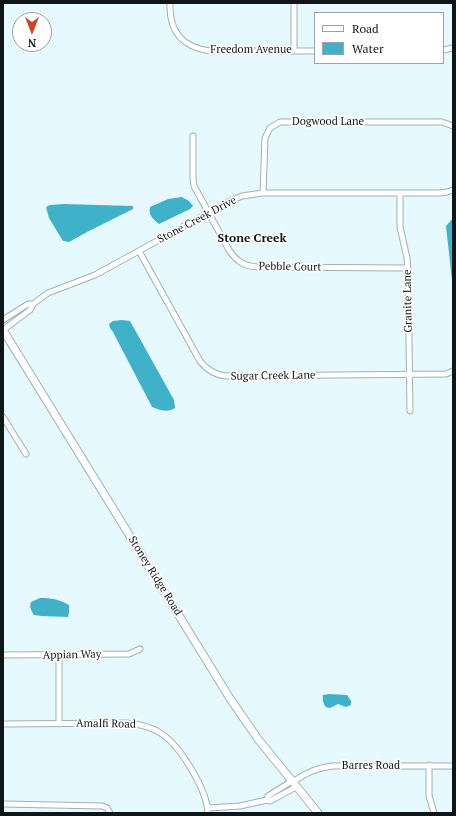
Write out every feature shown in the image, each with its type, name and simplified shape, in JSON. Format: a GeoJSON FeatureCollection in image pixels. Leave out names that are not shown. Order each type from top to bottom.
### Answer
{"type":"FeatureCollection","features":[{"type":"Feature","properties":{"kind":"street","name":"Freedom Avenue"},"geometry":{"type":"LineString","coordinates":[[170,3],[170,14],[174,29],[185,42],[199,49],[210,51],[314,51]]}},
{"type":"Feature","properties":{"kind":"street"},"geometry":{"type":"LineString","coordinates":[[294,3],[294,51]]}},
{"type":"Feature","properties":{"kind":"street","name":"Dogwood Lane"},"geometry":{"type":"LineString","coordinates":[[263,193],[265,138],[270,128],[280,122],[442,122],[453,126]]}},
{"type":"Feature","properties":{"kind":"street","name":"Pebble Court"},"geometry":{"type":"LineString","coordinates":[[193,136],[193,184],[232,255],[240,262],[248,266],[257,267],[408,268]]}},
{"type":"Feature","properties":{"kind":"street"},"geometry":{"type":"LineString","coordinates":[[400,193],[444,193],[453,190]]}},
{"type":"Feature","properties":{"kind":"street","name":"Stone Creek Drive"},"geometry":{"type":"LineString","coordinates":[[3,330],[30,310],[33,304],[48,293],[95,275],[236,198],[263,193],[400,193]]}},
{"type":"Feature","properties":{"kind":"street","name":"Granite Lane"},"geometry":{"type":"LineString","coordinates":[[400,193],[400,227],[408,268],[410,411]]}},
{"type":"Feature","properties":{"kind":"street","name":"Sugar Creek Lane"},"geometry":{"type":"LineString","coordinates":[[139,251],[198,358],[206,368],[215,374],[226,376],[446,374],[453,371]]}},
{"type":"Feature","properties":{"kind":"street","name":"Stone Creek Drive"},"geometry":{"type":"LineString","coordinates":[[3,320],[28,304],[33,304]]}},
{"type":"Feature","properties":{"kind":"street","name":"Stoney Ridge Road"},"geometry":{"type":"LineString","coordinates":[[3,330],[231,700],[258,739],[318,813]]}},
{"type":"Feature","properties":{"kind":"street"},"geometry":{"type":"LineString","coordinates":[[3,417],[26,454]]}},
{"type":"Feature","properties":{"kind":"street","name":"Appian Way"},"geometry":{"type":"LineString","coordinates":[[3,655],[129,654],[140,649]]}},
{"type":"Feature","properties":{"kind":"street"},"geometry":{"type":"LineString","coordinates":[[58,655],[59,724]]}},
{"type":"Feature","properties":{"kind":"street","name":"Amalfi Road"},"geometry":{"type":"LineString","coordinates":[[3,724],[133,724],[146,727],[162,734],[174,746],[199,782],[208,810]]}},
{"type":"Feature","properties":{"kind":"street"},"geometry":{"type":"LineString","coordinates":[[429,765],[429,796],[434,813]]}},
{"type":"Feature","properties":{"kind":"street","name":"Barres Road"},"geometry":{"type":"LineString","coordinates":[[208,810],[240,806],[267,800],[270,802],[314,769],[332,766],[453,766]]}},
{"type":"Feature","properties":{"kind":"street"},"geometry":{"type":"LineString","coordinates":[[3,804],[97,805],[105,806],[110,813]]}},
{"type":"Feature","properties":{"kind":"water"},"geometry":{"type":"Polygon","coordinates":[[[182,197],[189,201],[193,206],[190,209],[159,224],[152,217],[150,207],[168,199],[182,197]]]}},
{"type":"Feature","properties":{"kind":"water"},"geometry":{"type":"Polygon","coordinates":[[[50,205],[133,206],[133,209],[69,242],[63,241],[49,218],[46,207],[50,205]]]}},
{"type":"Feature","properties":{"kind":"water"},"geometry":{"type":"Polygon","coordinates":[[[453,218],[453,289],[446,226],[453,218]]]}},
{"type":"Feature","properties":{"kind":"water"},"geometry":{"type":"Polygon","coordinates":[[[113,321],[130,321],[174,400],[175,408],[172,410],[166,411],[152,407],[110,328],[109,324],[113,321]]]}},
{"type":"Feature","properties":{"kind":"water"},"geometry":{"type":"Polygon","coordinates":[[[40,598],[55,599],[69,605],[68,617],[34,615],[30,605],[31,602],[40,598]]]}},
{"type":"Feature","properties":{"kind":"water"},"geometry":{"type":"Polygon","coordinates":[[[323,695],[347,695],[351,701],[351,705],[346,707],[338,704],[327,708],[323,702],[323,695]]]}},
{"type":"Feature","properties":{"kind":"district","name":"Stone Creek"},"geometry":{"type":"Point","coordinates":[252,239]}}]}
